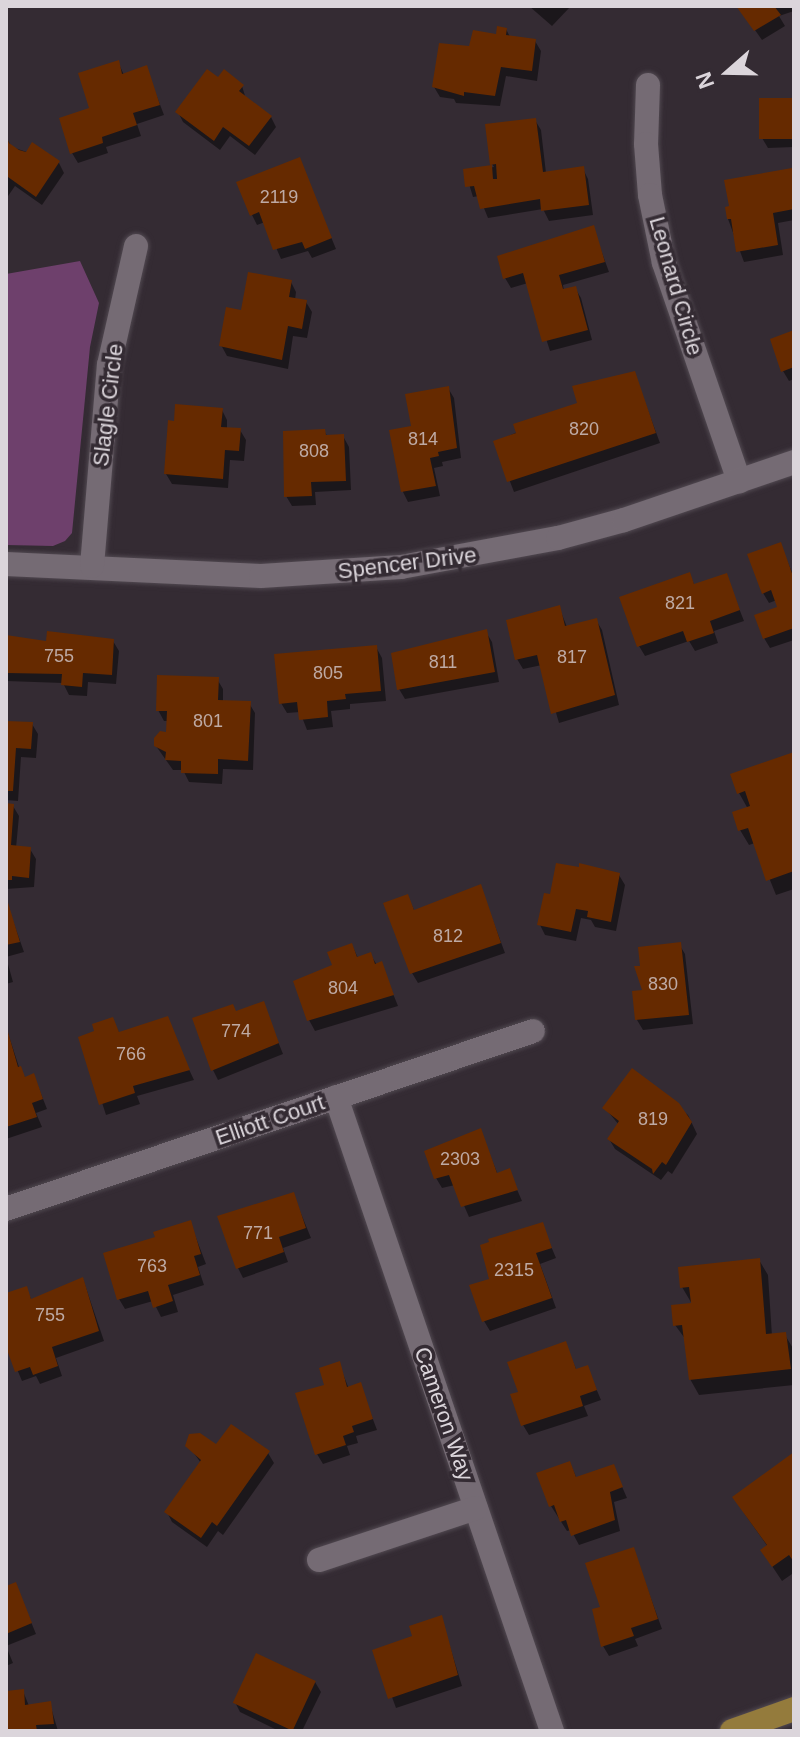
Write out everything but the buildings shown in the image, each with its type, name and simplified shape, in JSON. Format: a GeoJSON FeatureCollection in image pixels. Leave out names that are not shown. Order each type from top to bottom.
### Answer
{"type":"FeatureCollection","features":[{"type":"Feature","properties":{"kind":"main road"},"geometry":{"type":"LineString","coordinates":[[732,1731],[794,1709]]}},
{"type":"Feature","properties":{"kind":"street","name":"Leonard Circle"},"geometry":{"type":"LineString","coordinates":[[648,85],[646,144],[650,195],[664,263],[739,481]]}},
{"type":"Feature","properties":{"kind":"street","name":"Slagle Circle"},"geometry":{"type":"LineString","coordinates":[[92,566],[109,365],[136,246]]}},
{"type":"Feature","properties":{"kind":"street","name":"Spencer Drive"},"geometry":{"type":"LineString","coordinates":[[6,564],[261,576],[401,567],[558,538],[794,462]]}},
{"type":"Feature","properties":{"kind":"street","name":"Elliott Court"},"geometry":{"type":"LineString","coordinates":[[6,1209],[533,1031]]}},
{"type":"Feature","properties":{"kind":"street","name":"Cameron Way"},"geometry":{"type":"LineString","coordinates":[[336,1097],[552,1731]]}},
{"type":"Feature","properties":{"kind":"street"},"geometry":{"type":"LineString","coordinates":[[319,1560],[476,1508]]}},
{"type":"Feature","properties":{"kind":"shaded area"},"geometry":{"type":"Polygon","coordinates":[[[80,261],[99,303],[90,347],[72,533],[65,541],[53,546],[6,545],[6,274],[80,261]]]}}]}
